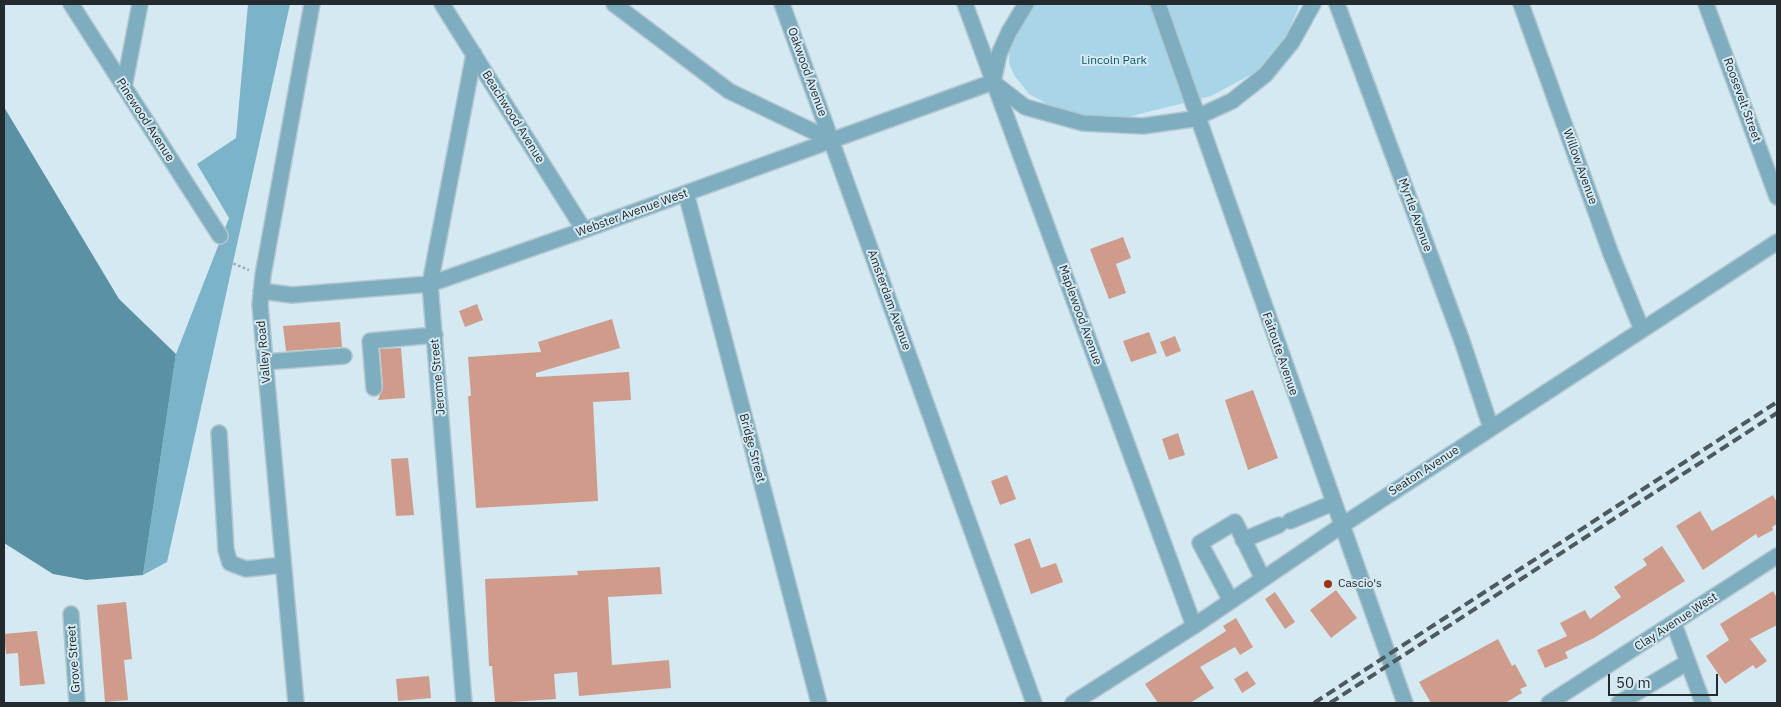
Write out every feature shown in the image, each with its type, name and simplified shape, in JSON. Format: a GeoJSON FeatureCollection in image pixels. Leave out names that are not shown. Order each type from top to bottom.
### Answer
{"type":"FeatureCollection","features":[{"type":"Feature","properties":{"kind":"street","name":"Pinewood Avenue"},"geometry":{"type":"LineString","coordinates":[[72,4],[220,236]]}},
{"type":"Feature","properties":{"kind":"street"},"geometry":{"type":"LineString","coordinates":[[124,88],[140,4]]}},
{"type":"Feature","properties":{"kind":"street","name":"Valley Road"},"geometry":{"type":"LineString","coordinates":[[296,703],[265,362],[261,291],[312,4]]}},
{"type":"Feature","properties":{"kind":"street","name":"Beachwood Avenue"},"geometry":{"type":"LineString","coordinates":[[442,4],[584,230]]}},
{"type":"Feature","properties":{"kind":"street"},"geometry":{"type":"LineString","coordinates":[[614,4],[729,91],[831,140]]}},
{"type":"Feature","properties":{"kind":"street","name":"Oakwood Avenue"},"geometry":{"type":"LineString","coordinates":[[782,4],[831,140]]}},
{"type":"Feature","properties":{"kind":"street","name":"Maplewood Avenue"},"geometry":{"type":"LineString","coordinates":[[965,4],[1194,626]]}},
{"type":"Feature","properties":{"kind":"street"},"geometry":{"type":"LineString","coordinates":[[1026,4],[1009,32],[1000,54],[993,82],[1025,107],[1083,123],[1113,126],[1143,126],[1198,118],[1232,101],[1265,74],[1292,42],[1313,4]]}},
{"type":"Feature","properties":{"kind":"street","name":"Faitoute Avenue"},"geometry":{"type":"LineString","coordinates":[[1158,4],[1405,703]]}},
{"type":"Feature","properties":{"kind":"street","name":"Myrtle Avenue"},"geometry":{"type":"LineString","coordinates":[[1337,4],[1462,341],[1491,428]]}},
{"type":"Feature","properties":{"kind":"street","name":"Willow Avenue"},"geometry":{"type":"LineString","coordinates":[[1521,4],[1611,254],[1642,330]]}},
{"type":"Feature","properties":{"kind":"street","name":"Roosevelt Street"},"geometry":{"type":"LineString","coordinates":[[1706,4],[1777,197]]}},
{"type":"Feature","properties":{"kind":"street","name":"Jerome Street"},"geometry":{"type":"LineString","coordinates":[[464,703],[430,284],[474,54]]}},
{"type":"Feature","properties":{"kind":"street","name":"Webster Avenue West"},"geometry":{"type":"LineString","coordinates":[[261,291],[292,295],[430,284],[993,82]]}},
{"type":"Feature","properties":{"kind":"street","name":"Amsterdam Avenue"},"geometry":{"type":"LineString","coordinates":[[831,140],[1034,703]]}},
{"type":"Feature","properties":{"kind":"street","name":"Bridge Street"},"geometry":{"type":"LineString","coordinates":[[686,193],[819,703]]}},
{"type":"Feature","properties":{"kind":"street","name":"Seaton Avenue"},"geometry":{"type":"LineString","coordinates":[[1073,703],[1194,626],[1341,526],[1777,242]]}},
{"type":"Feature","properties":{"kind":"street"},"geometry":{"type":"LineString","coordinates":[[374,388],[370,341],[434,336]]}},
{"type":"Feature","properties":{"kind":"street"},"geometry":{"type":"LineString","coordinates":[[265,362],[344,356]]}},
{"type":"Feature","properties":{"kind":"street"},"geometry":{"type":"LineString","coordinates":[[220,433],[226,550],[230,563],[246,569],[283,565]]}},
{"type":"Feature","properties":{"kind":"street"},"geometry":{"type":"LineString","coordinates":[[1244,540],[1333,503]]}},
{"type":"Feature","properties":{"kind":"street"},"geometry":{"type":"LineString","coordinates":[[1231,601],[1200,543],[1235,522],[1263,579]]}},
{"type":"Feature","properties":{"kind":"street","name":"Clay Avenue West"},"geometry":{"type":"LineString","coordinates":[[1548,703],[1674,624],[1777,556]]}},
{"type":"Feature","properties":{"kind":"street","name":"Grove Street"},"geometry":{"type":"LineString","coordinates":[[71,614],[77,703]]}},
{"type":"Feature","properties":{"kind":"street"},"geometry":{"type":"LineString","coordinates":[[1674,624],[1703,703]]}},
{"type":"Feature","properties":{"kind":"street"},"geometry":{"type":"LineString","coordinates":[[1619,703],[1688,662]]}},
{"type":"Feature","properties":{"kind":"path"},"geometry":{"type":"LineString","coordinates":[[220,236],[221,252],[225,260],[263,275]]}},
{"type":"Feature","properties":{"kind":"green space","name":"Lincoln Park"},"geometry":{"type":"Polygon","coordinates":[[[1032,4],[1300,4],[1287,34],[1256,72],[1211,96],[1120,119],[1088,117],[1057,109],[1029,94],[1014,75],[1009,63],[1010,44],[1032,4]]]}},
{"type":"Feature","properties":{"kind":"shaded area"},"geometry":{"type":"Polygon","coordinates":[[[248,4],[290,4],[167,562],[143,575],[176,354],[229,218],[197,164],[236,138],[248,4]]]}},
{"type":"Feature","properties":{"kind":"shaded area"},"geometry":{"type":"Polygon","coordinates":[[[4,107],[119,299],[176,354],[143,575],[86,580],[53,574],[4,543],[4,107]]]}},
{"type":"Feature","properties":{"kind":"building"},"geometry":{"type":"Polygon","coordinates":[[[1123,237],[1131,258],[1116,264],[1126,293],[1109,299],[1090,249],[1123,237]]]}},
{"type":"Feature","properties":{"kind":"building"},"geometry":{"type":"Polygon","coordinates":[[[477,304],[483,320],[465,327],[459,311],[477,304]]]}},
{"type":"Feature","properties":{"kind":"building"},"geometry":{"type":"Polygon","coordinates":[[[612,319],[620,348],[536,373],[536,377],[629,372],[631,400],[593,402],[598,501],[476,508],[468,396],[471,396],[468,357],[541,352],[538,342],[612,319]]]}},
{"type":"Feature","properties":{"kind":"building"},"geometry":{"type":"Polygon","coordinates":[[[340,322],[342,347],[286,351],[283,326],[340,322]]]}},
{"type":"Feature","properties":{"kind":"building"},"geometry":{"type":"Polygon","coordinates":[[[1149,332],[1157,353],[1131,362],[1123,341],[1149,332]]]}},
{"type":"Feature","properties":{"kind":"building"},"geometry":{"type":"Polygon","coordinates":[[[1175,336],[1181,351],[1166,357],[1160,342],[1175,336]]]}},
{"type":"Feature","properties":{"kind":"building"},"geometry":{"type":"Polygon","coordinates":[[[401,348],[405,398],[378,400],[383,387],[380,349],[401,348]]]}},
{"type":"Feature","properties":{"kind":"building"},"geometry":{"type":"Polygon","coordinates":[[[1253,390],[1278,458],[1248,470],[1225,400],[1253,390]]]}},
{"type":"Feature","properties":{"kind":"building"},"geometry":{"type":"Polygon","coordinates":[[[1178,433],[1185,455],[1169,460],[1162,439],[1178,433]]]}},
{"type":"Feature","properties":{"kind":"building"},"geometry":{"type":"Polygon","coordinates":[[[408,458],[414,515],[396,516],[391,459],[408,458]]]}},
{"type":"Feature","properties":{"kind":"building"},"geometry":{"type":"Polygon","coordinates":[[[1007,475],[1016,499],[1000,505],[991,481],[1007,475]]]}},
{"type":"Feature","properties":{"kind":"building"},"geometry":{"type":"Polygon","coordinates":[[[1773,495],[1777,503],[1777,524],[1772,527],[1773,530],[1758,538],[1756,534],[1703,570],[1676,526],[1700,511],[1712,531],[1773,495]]]}},
{"type":"Feature","properties":{"kind":"building"},"geometry":{"type":"Polygon","coordinates":[[[1030,538],[1041,568],[1056,563],[1063,582],[1031,594],[1014,544],[1030,538]]]}},
{"type":"Feature","properties":{"kind":"building"},"geometry":{"type":"Polygon","coordinates":[[[1662,546],[1685,581],[1594,638],[1565,652],[1568,658],[1545,668],[1537,650],[1567,636],[1560,623],[1585,610],[1590,619],[1621,597],[1614,587],[1647,565],[1643,559],[1662,546]]]}},
{"type":"Feature","properties":{"kind":"building"},"geometry":{"type":"Polygon","coordinates":[[[660,567],[662,594],[608,597],[612,665],[669,660],[671,688],[579,696],[577,672],[554,674],[556,699],[495,703],[492,666],[489,666],[485,579],[578,575],[577,571],[660,567]]]}},
{"type":"Feature","properties":{"kind":"building"},"geometry":{"type":"Polygon","coordinates":[[[1336,590],[1357,618],[1331,638],[1310,610],[1336,590]]]}},
{"type":"Feature","properties":{"kind":"building"},"geometry":{"type":"Polygon","coordinates":[[[1773,591],[1777,598],[1777,625],[1750,639],[1767,661],[1756,669],[1753,665],[1725,684],[1706,656],[1729,640],[1720,624],[1773,591]]]}},
{"type":"Feature","properties":{"kind":"building"},"geometry":{"type":"Polygon","coordinates":[[[1275,592],[1295,622],[1285,629],[1265,599],[1275,592]]]}},
{"type":"Feature","properties":{"kind":"building"},"geometry":{"type":"Polygon","coordinates":[[[126,602],[132,659],[124,660],[128,700],[105,702],[97,605],[126,602]]]}},
{"type":"Feature","properties":{"kind":"building"},"geometry":{"type":"Polygon","coordinates":[[[1236,618],[1253,647],[1240,655],[1235,647],[1200,667],[1214,688],[1190,703],[1158,703],[1145,684],[1226,631],[1223,626],[1236,618]]]}},
{"type":"Feature","properties":{"kind":"building"},"geometry":{"type":"Polygon","coordinates":[[[37,631],[45,684],[20,686],[18,653],[6,654],[4,634],[37,631]]]}},
{"type":"Feature","properties":{"kind":"building"},"geometry":{"type":"Polygon","coordinates":[[[1498,639],[1512,666],[1515,664],[1527,686],[1520,689],[1522,693],[1505,703],[1431,703],[1419,682],[1498,639]]]}},
{"type":"Feature","properties":{"kind":"building"},"geometry":{"type":"Polygon","coordinates":[[[1247,671],[1256,684],[1242,693],[1234,679],[1247,671]]]}},
{"type":"Feature","properties":{"kind":"building"},"geometry":{"type":"Polygon","coordinates":[[[429,676],[431,698],[398,701],[396,679],[429,676]]]}},
{"type":"Feature","properties":{"kind":"railway"},"geometry":{"type":"LineString","coordinates":[[1314,703],[1777,402]]}},
{"type":"Feature","properties":{"kind":"railway"},"geometry":{"type":"LineString","coordinates":[[1330,703],[1777,413]]}},
{"type":"Feature","properties":{"kind":"place","name":"Cascio's"},"geometry":{"type":"Point","coordinates":[1328,584]}}]}
